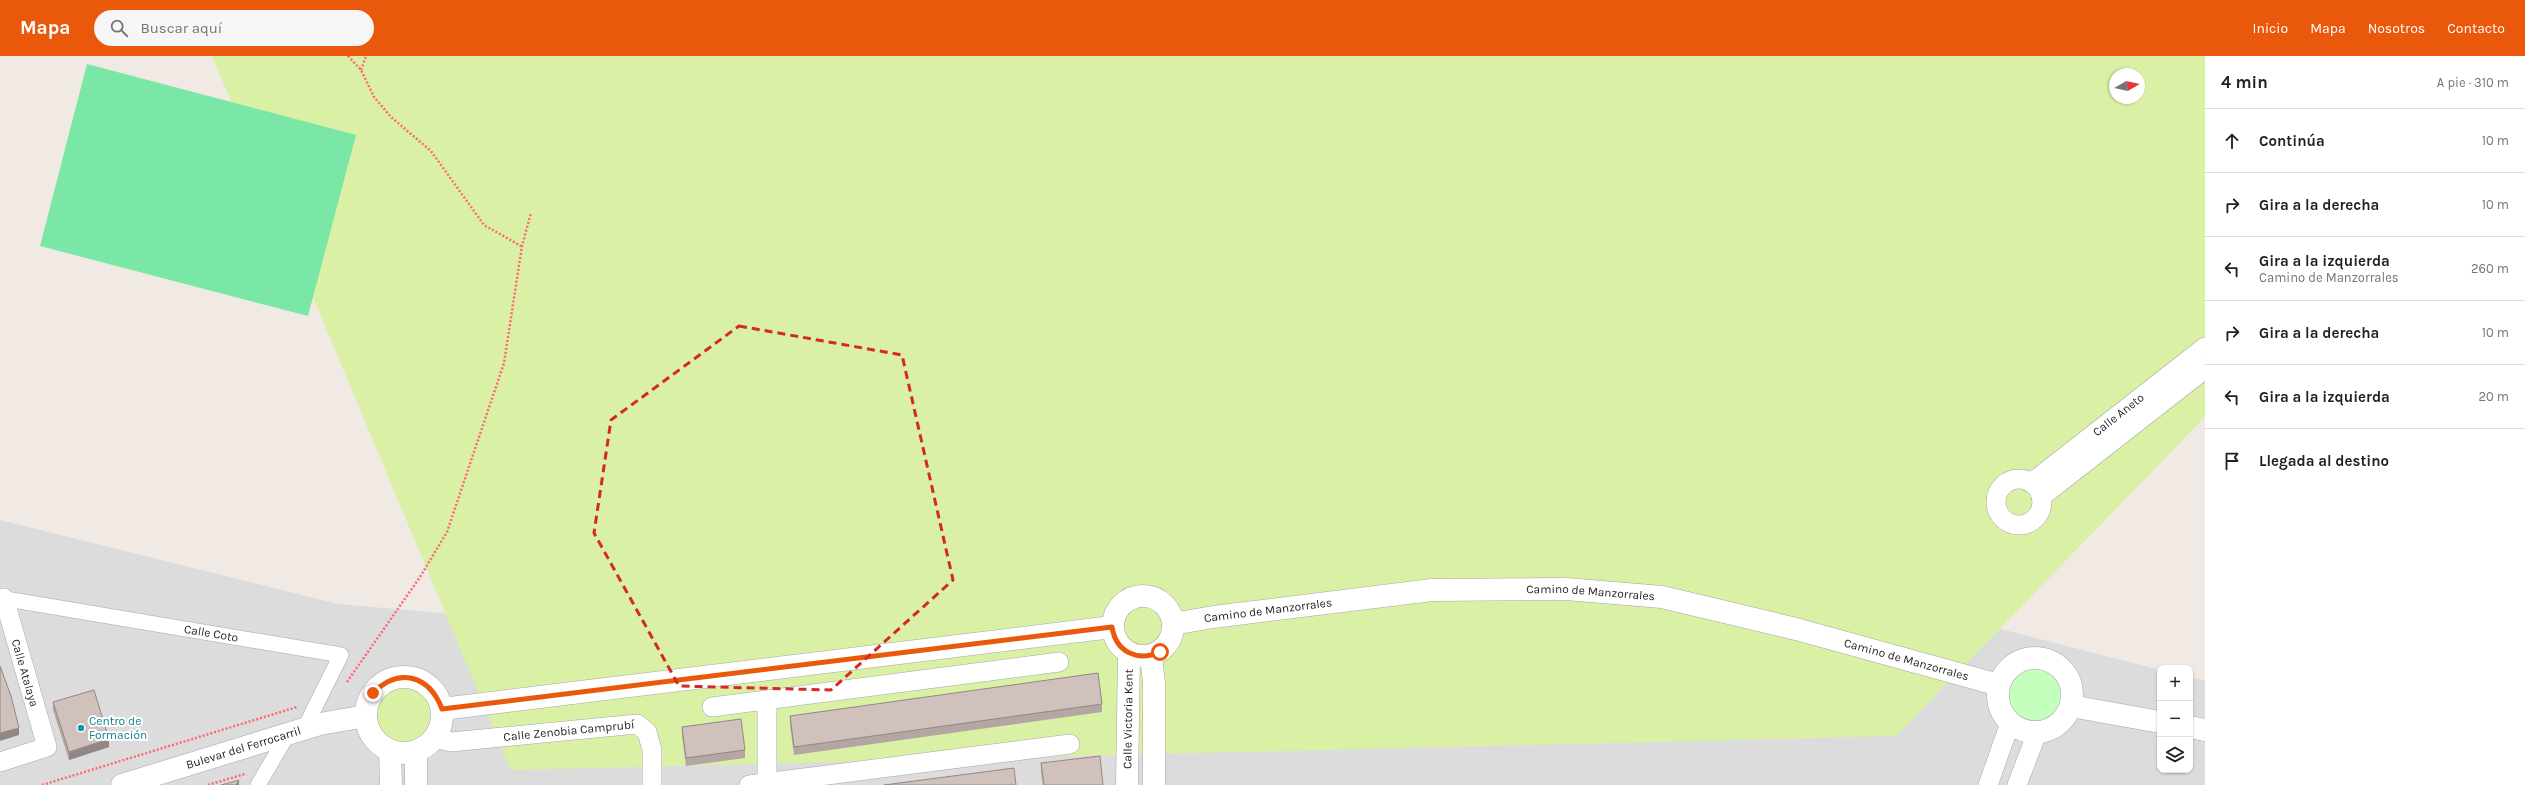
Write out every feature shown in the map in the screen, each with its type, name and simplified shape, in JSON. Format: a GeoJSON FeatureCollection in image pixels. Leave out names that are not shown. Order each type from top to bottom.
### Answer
{"type":"FeatureCollection","features":[{"type":"Feature","properties":{"kind":"street","name":"Calle Aneto"},"geometry":{"type":"LineString","coordinates":[[2205,347],[2036,490],[2205,369]]}},
{"type":"Feature","properties":{"kind":"street","name":"Camino de Manzorrales"},"geometry":{"type":"LineString","coordinates":[[1173,624],[1213,617],[1432,590],[1566,589],[1662,598],[1796,629],[1999,685]]}},
{"type":"Feature","properties":{"kind":"street"},"geometry":{"type":"LineString","coordinates":[[1142,596],[1157,599],[1165,605],[1171,614],[1173,624],[1172,635],[1168,644],[1151,656],[1136,656],[1129,653],[1117,642],[1112,627],[1114,616],[1119,607],[1126,600],[1142,596]]}},
{"type":"Feature","properties":{"kind":"street","name":"Calle Coto"},"geometry":{"type":"LineString","coordinates":[[2,598],[341,655],[318,700],[269,767],[258,785]]}},
{"type":"Feature","properties":{"kind":"street","name":"Calle Atalaya"},"geometry":{"type":"LineString","coordinates":[[0,762],[47,747],[2,598]]}},
{"type":"Feature","properties":{"kind":"street"},"geometry":{"type":"LineString","coordinates":[[442,709],[1112,627]]}},
{"type":"Feature","properties":{"kind":"street","name":"Calle Victoria Kent"},"geometry":{"type":"LineString","coordinates":[[1127,785],[1129,653]]}},
{"type":"Feature","properties":{"kind":"street","name":"Calle Victoria Kent"},"geometry":{"type":"LineString","coordinates":[[1151,656],[1154,683],[1154,785]]}},
{"type":"Feature","properties":{"kind":"street"},"geometry":{"type":"LineString","coordinates":[[2033,657],[2045,659],[2056,664],[2064,672],[2070,682],[2072,694],[2071,706],[2066,716],[2058,725],[2048,730],[2027,732],[2010,723],[1999,706],[1999,685],[2003,674],[2022,660],[2033,657]]}},
{"type":"Feature","properties":{"kind":"street"},"geometry":{"type":"LineString","coordinates":[[712,707],[1059,662]]}},
{"type":"Feature","properties":{"kind":"street"},"geometry":{"type":"LineString","coordinates":[[407,677],[419,680],[430,687],[437,697],[442,709],[442,719],[435,738],[416,752],[403,754],[390,751],[373,737],[366,716],[368,704],[373,693],[382,684],[394,678],[407,677]]}},
{"type":"Feature","properties":{"kind":"street"},"geometry":{"type":"LineString","coordinates":[[767,700],[761,784],[1070,744]]}},
{"type":"Feature","properties":{"kind":"street"},"geometry":{"type":"LineString","coordinates":[[2071,706],[2157,721]]}},
{"type":"Feature","properties":{"kind":"street","name":"Bulevar del Ferrocarril"},"geometry":{"type":"LineString","coordinates":[[122,785],[296,731],[366,716]]}},
{"type":"Feature","properties":{"kind":"street"},"geometry":{"type":"LineString","coordinates":[[1988,785],[2010,723]]}},
{"type":"Feature","properties":{"kind":"street","name":"Calle Zenobia Camprubí"},"geometry":{"type":"LineString","coordinates":[[435,738],[451,742],[637,724],[647,732],[650,744],[652,785]]}},
{"type":"Feature","properties":{"kind":"street"},"geometry":{"type":"LineString","coordinates":[[2193,728],[2205,730]]}},
{"type":"Feature","properties":{"kind":"street"},"geometry":{"type":"LineString","coordinates":[[2017,785],[2037,732]]}},
{"type":"Feature","properties":{"kind":"street"},"geometry":{"type":"LineString","coordinates":[[390,751],[391,785]]}},
{"type":"Feature","properties":{"kind":"street"},"geometry":{"type":"LineString","coordinates":[[416,752],[416,785]]}},
{"type":"Feature","properties":{"kind":"path"},"geometry":{"type":"LineString","coordinates":[[348,56],[361,70],[374,97],[391,118],[431,152],[484,225],[522,246]]}},
{"type":"Feature","properties":{"kind":"path"},"geometry":{"type":"LineString","coordinates":[[361,70],[366,56]]}},
{"type":"Feature","properties":{"kind":"path"},"geometry":{"type":"LineString","coordinates":[[345,685],[420,576],[447,532],[504,363],[522,246],[531,213]]}},
{"type":"Feature","properties":{"kind":"path"},"geometry":{"type":"LineString","coordinates":[[42,785],[318,700]]}},
{"type":"Feature","properties":{"kind":"path"},"geometry":{"type":"LineString","coordinates":[[208,785],[269,767]]}},
{"type":"Feature","properties":{"kind":"highlighted area"},"geometry":{"type":"Polygon","coordinates":[[[739,326],[902,355],[953,580],[831,690],[679,686],[594,533],[611,420],[739,326]]]}},
{"type":"Feature","properties":{"kind":"shaded area"},"geometry":{"type":"Polygon","coordinates":[[[0,520],[338,604],[732,638],[1789,574],[2157,669],[2157,773],[2193,773],[2193,678],[2205,680],[2205,785],[0,785],[0,520]]]}},
{"type":"Feature","properties":{"kind":"green space"},"geometry":{"type":"Polygon","coordinates":[[[212,56],[2205,56],[2205,417],[1896,736],[511,770],[212,56]]]}},
{"type":"Feature","properties":{"kind":"green space"},"geometry":{"type":"Polygon","coordinates":[[[87,64],[356,135],[308,316],[40,246],[87,64]]]}},
{"type":"Feature","properties":{"kind":"green space"},"geometry":{"type":"Polygon","coordinates":[[[2034,665],[2051,670],[2059,678],[2064,695],[2059,712],[2051,720],[2034,725],[2017,720],[2009,712],[2004,695],[2009,678],[2017,670],[2034,665]]]}},
{"type":"Feature","properties":{"kind":"green space"},"geometry":{"type":"Polygon","coordinates":[[[398,687],[410,687],[420,691],[428,699],[432,709],[432,721],[428,731],[420,739],[410,743],[398,743],[388,739],[380,731],[376,721],[376,709],[380,699],[388,691],[398,687]]]}},
{"type":"Feature","properties":{"kind":"building"},"geometry":{"type":"Polygon","coordinates":[[[0,666],[11,696],[19,728],[0,733],[0,666]]]}},
{"type":"Feature","properties":{"kind":"building"},"geometry":{"type":"Polygon","coordinates":[[[1098,673],[1102,704],[794,747],[790,716],[1098,673]]]}},
{"type":"Feature","properties":{"kind":"building","name":"Centro de Formación"},"geometry":{"type":"Polygon","coordinates":[[[94,690],[109,739],[69,752],[53,702],[94,690]]]}},
{"type":"Feature","properties":{"kind":"building"},"geometry":{"type":"Polygon","coordinates":[[[741,719],[745,750],[686,758],[682,727],[741,719]]]}},
{"type":"Feature","properties":{"kind":"building"},"geometry":{"type":"Polygon","coordinates":[[[1100,756],[1103,785],[1044,785],[1041,763],[1100,756]]]}},
{"type":"Feature","properties":{"kind":"building"},"geometry":{"type":"Polygon","coordinates":[[[1014,768],[1016,785],[884,785],[1014,768]]]}},
{"type":"Feature","properties":{"kind":"building"},"geometry":{"type":"Polygon","coordinates":[[[239,780],[236,785],[221,785],[239,780]]]}},
{"type":"Feature","properties":{"kind":"place","name":"Centro de Formación"},"geometry":{"type":"Point","coordinates":[81,728]}},
{"type":"Feature","properties":{"kind":"route"},"geometry":{"type":"LineString","coordinates":[[373,693],[382,684],[394,678],[407,677],[419,680],[430,687],[437,697],[442,709],[1112,627],[1117,642],[1122,649],[1129,653],[1143,657],[1151,656],[1160,652]]}}]}
